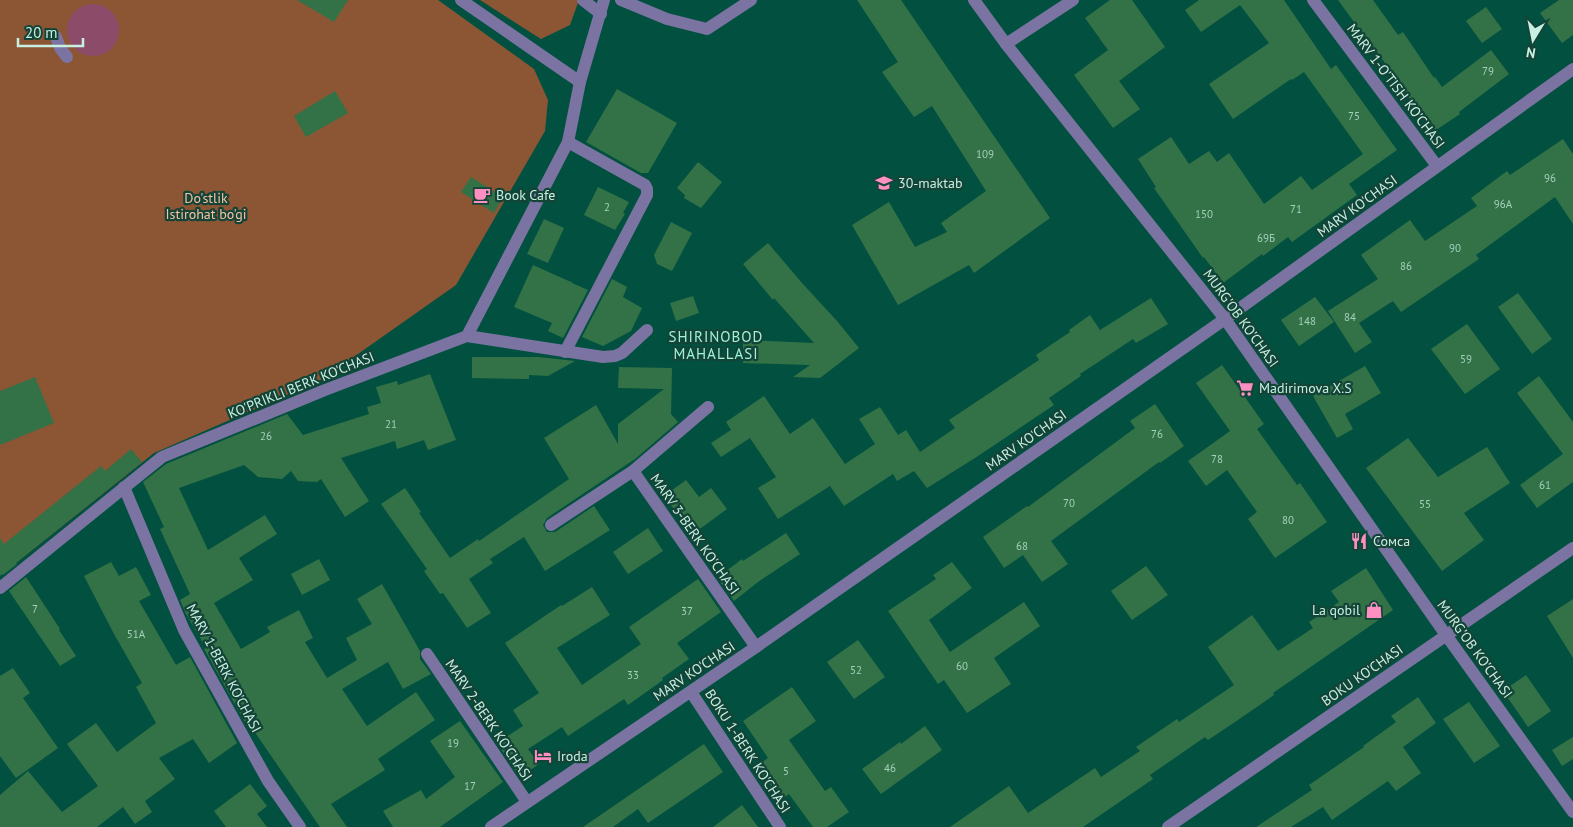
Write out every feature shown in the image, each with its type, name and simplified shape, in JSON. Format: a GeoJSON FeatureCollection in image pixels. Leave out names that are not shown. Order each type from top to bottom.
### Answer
{"type":"FeatureCollection","features":[{"type":"Feature","properties":{"kind":"street"},"geometry":{"type":"LineString","coordinates":[[461,0],[580,82]]}},
{"type":"Feature","properties":{"kind":"street"},"geometry":{"type":"LineString","coordinates":[[583,0],[601,14]]}},
{"type":"Feature","properties":{"kind":"street"},"geometry":{"type":"LineString","coordinates":[[604,0],[580,82],[568,142],[467,336],[603,357],[622,353],[646,330]]}},
{"type":"Feature","properties":{"kind":"street"},"geometry":{"type":"LineString","coordinates":[[621,0],[667,19],[707,29],[751,0]]}},
{"type":"Feature","properties":{"kind":"street","name":"MURG'OB KO'CHASI"},"geometry":{"type":"LineString","coordinates":[[974,0],[1006,44],[1225,319],[1446,635],[1573,812]]}},
{"type":"Feature","properties":{"kind":"street"},"geometry":{"type":"LineString","coordinates":[[1006,44],[1072,0]]}},
{"type":"Feature","properties":{"kind":"street","name":"MARV 1-O'TISH KO'CHASI"},"geometry":{"type":"LineString","coordinates":[[1313,0],[1437,166]]}},
{"type":"Feature","properties":{"kind":"street"},"geometry":{"type":"LineString","coordinates":[[56,37],[60,48],[67,57]]}},
{"type":"Feature","properties":{"kind":"street","name":"MARV KO'CHASI"},"geometry":{"type":"LineString","coordinates":[[492,827],[756,647],[1225,319],[1573,70]]}},
{"type":"Feature","properties":{"kind":"street"},"geometry":{"type":"LineString","coordinates":[[565,352],[647,195],[648,189],[645,185],[568,142]]}},
{"type":"Feature","properties":{"kind":"street","name":"KO'PRIKLI BERK KO'CHASI"},"geometry":{"type":"LineString","coordinates":[[0,588],[162,457],[325,390],[467,336]]}},
{"type":"Feature","properties":{"kind":"street","name":"MARV 3-BERK KO'CHASI"},"geometry":{"type":"LineString","coordinates":[[708,407],[633,471],[756,647]]}},
{"type":"Feature","properties":{"kind":"street"},"geometry":{"type":"LineString","coordinates":[[551,525],[633,471]]}},
{"type":"Feature","properties":{"kind":"street","name":"MARV 1-BERK KO'CHASI"},"geometry":{"type":"LineString","coordinates":[[124,487],[184,630],[268,781],[300,827]]}},
{"type":"Feature","properties":{"kind":"street","name":"BOKU KO'CHASI"},"geometry":{"type":"LineString","coordinates":[[1168,827],[1573,548]]}},
{"type":"Feature","properties":{"kind":"street","name":"MARV 2-BERK KO'CHASI"},"geometry":{"type":"LineString","coordinates":[[427,654],[527,802]]}},
{"type":"Feature","properties":{"kind":"street","name":"BOKU 1-BERK KO'CHASI"},"geometry":{"type":"LineString","coordinates":[[691,692],[780,827]]}},
{"type":"Feature","properties":{"kind":"green space","name":"Do'stlik Istirohat bo'gi"},"geometry":{"type":"Polygon","coordinates":[[[0,0],[438,0],[534,69],[548,100],[545,131],[456,285],[321,380],[154,453],[2,574],[0,571],[0,0]]]}},
{"type":"Feature","properties":{"kind":"green space"},"geometry":{"type":"Polygon","coordinates":[[[480,0],[579,0],[570,25],[541,39],[480,0]]]}},
{"type":"Feature","properties":{"kind":"shaded area"},"geometry":{"type":"Polygon","coordinates":[[[93,4],[107,8],[115,16],[119,30],[115,44],[107,52],[93,56],[79,52],[71,44],[67,30],[71,16],[79,8],[93,4]]]}},
{"type":"Feature","properties":{"kind":"building"},"geometry":{"type":"Polygon","coordinates":[[[297,0],[348,0],[334,22],[297,0]]]}},
{"type":"Feature","properties":{"kind":"building"},"geometry":{"type":"Polygon","coordinates":[[[857,0],[901,0],[1050,218],[974,273],[969,265],[898,305],[852,225],[889,202],[915,247],[947,232],[941,223],[986,191],[932,106],[914,117],[882,72],[898,62],[857,0]]]}},
{"type":"Feature","properties":{"kind":"building"},"geometry":{"type":"Polygon","coordinates":[[[1110,0],[1132,0],[1165,47],[1119,81],[1140,109],[1113,128],[1074,75],[1108,50],[1085,18],[1110,0]]]}},
{"type":"Feature","properties":{"kind":"building"},"geometry":{"type":"Polygon","coordinates":[[[1199,0],[1284,0],[1331,69],[1336,65],[1397,150],[1349,184],[1357,195],[1292,242],[1288,237],[1223,283],[1154,188],[1156,187],[1138,159],[1171,137],[1189,164],[1209,151],[1217,162],[1229,153],[1264,204],[1301,176],[1312,190],[1363,154],[1304,72],[1233,119],[1209,84],[1269,43],[1240,5],[1201,32],[1185,10],[1199,0]]]}},
{"type":"Feature","properties":{"kind":"building"},"geometry":{"type":"Polygon","coordinates":[[[1338,0],[1373,0],[1398,35],[1403,32],[1442,87],[1491,50],[1509,74],[1459,112],[1460,114],[1433,132],[1366,36],[1338,0]]]}},
{"type":"Feature","properties":{"kind":"building"},"geometry":{"type":"Polygon","coordinates":[[[1559,0],[1573,0],[1573,35],[1562,43],[1540,13],[1559,0]]]}},
{"type":"Feature","properties":{"kind":"building"},"geometry":{"type":"Polygon","coordinates":[[[1486,7],[1502,29],[1482,43],[1466,21],[1486,7]]]}},
{"type":"Feature","properties":{"kind":"building"},"geometry":{"type":"Polygon","coordinates":[[[617,89],[677,123],[648,173],[641,173],[586,142],[617,89]]]}},
{"type":"Feature","properties":{"kind":"building"},"geometry":{"type":"Polygon","coordinates":[[[335,91],[348,113],[306,137],[294,116],[335,91]]]}},
{"type":"Feature","properties":{"kind":"building"},"geometry":{"type":"Polygon","coordinates":[[[1563,139],[1573,154],[1573,224],[1555,197],[1476,255],[1479,259],[1401,312],[1393,301],[1359,323],[1372,342],[1355,353],[1328,311],[1378,279],[1361,255],[1410,220],[1425,241],[1477,206],[1471,198],[1507,171],[1510,175],[1563,139]]]}},
{"type":"Feature","properties":{"kind":"building"},"geometry":{"type":"Polygon","coordinates":[[[698,162],[722,182],[701,208],[684,198],[685,195],[677,188],[698,162]]]}},
{"type":"Feature","properties":{"kind":"building","name":"Book Cafe"},"geometry":{"type":"Polygon","coordinates":[[[471,177],[503,197],[494,213],[461,192],[471,177]]]}},
{"type":"Feature","properties":{"kind":"building"},"geometry":{"type":"Polygon","coordinates":[[[598,187],[629,202],[623,213],[625,214],[615,230],[584,215],[598,187]]]}},
{"type":"Feature","properties":{"kind":"building"},"geometry":{"type":"Polygon","coordinates":[[[544,219],[564,228],[548,263],[527,254],[544,219]]]}},
{"type":"Feature","properties":{"kind":"building"},"geometry":{"type":"Polygon","coordinates":[[[671,222],[692,233],[672,271],[657,264],[654,255],[671,222]]]}},
{"type":"Feature","properties":{"kind":"building"},"geometry":{"type":"Polygon","coordinates":[[[768,243],[859,348],[820,378],[793,377],[810,365],[743,363],[743,340],[814,343],[774,298],[773,300],[743,264],[768,243]]]}},
{"type":"Feature","properties":{"kind":"building"},"geometry":{"type":"Polygon","coordinates":[[[533,265],[572,281],[572,283],[588,290],[563,338],[548,331],[552,323],[514,307],[533,265]]]}},
{"type":"Feature","properties":{"kind":"building"},"geometry":{"type":"Polygon","coordinates":[[[612,279],[627,287],[623,297],[642,308],[631,331],[603,346],[582,337],[612,279]]]}},
{"type":"Feature","properties":{"kind":"building"},"geometry":{"type":"Polygon","coordinates":[[[1518,293],[1552,339],[1532,354],[1498,307],[1518,293]]]}},
{"type":"Feature","properties":{"kind":"building"},"geometry":{"type":"Polygon","coordinates":[[[693,296],[699,313],[676,321],[670,303],[693,296]]]}},
{"type":"Feature","properties":{"kind":"building"},"geometry":{"type":"Polygon","coordinates":[[[1315,297],[1334,322],[1299,346],[1281,320],[1315,297]]]}},
{"type":"Feature","properties":{"kind":"building"},"geometry":{"type":"Polygon","coordinates":[[[1151,298],[1168,324],[1136,343],[1133,339],[1080,374],[1081,376],[1049,398],[1054,405],[927,488],[914,471],[897,481],[893,474],[844,506],[830,486],[778,519],[758,488],[776,477],[750,438],[721,457],[711,443],[731,430],[726,422],[764,396],[790,434],[813,418],[845,464],[875,444],[859,419],[880,407],[898,435],[906,430],[920,452],[955,428],[949,420],[1039,360],[1036,355],[1070,332],[1069,330],[1090,315],[1100,330],[1151,298]]]}},
{"type":"Feature","properties":{"kind":"building"},"geometry":{"type":"Polygon","coordinates":[[[1467,324],[1500,369],[1465,394],[1431,349],[1467,324]]]}},
{"type":"Feature","properties":{"kind":"building"},"geometry":{"type":"Polygon","coordinates":[[[472,357],[539,357],[575,361],[548,376],[529,375],[529,379],[472,378],[472,357]]]}},
{"type":"Feature","properties":{"kind":"building"},"geometry":{"type":"Polygon","coordinates":[[[1222,365],[1264,424],[1257,429],[1297,485],[1300,483],[1327,522],[1275,558],[1248,519],[1257,512],[1227,470],[1206,486],[1188,461],[1230,431],[1196,383],[1222,365]]]}},
{"type":"Feature","properties":{"kind":"building"},"geometry":{"type":"Polygon","coordinates":[[[1365,366],[1381,393],[1345,414],[1353,429],[1337,438],[1313,396],[1365,366]]]}},
{"type":"Feature","properties":{"kind":"building"},"geometry":{"type":"Polygon","coordinates":[[[619,367],[672,368],[671,414],[678,422],[635,459],[547,518],[543,525],[547,532],[555,532],[594,506],[610,530],[545,571],[524,537],[490,559],[493,563],[469,579],[491,613],[467,628],[443,593],[440,594],[424,571],[427,569],[381,504],[405,488],[421,512],[419,513],[450,558],[478,539],[479,541],[569,479],[544,438],[596,405],[618,444],[618,424],[664,389],[618,388],[619,367]]]}},
{"type":"Feature","properties":{"kind":"building"},"geometry":{"type":"Polygon","coordinates":[[[430,374],[456,440],[428,450],[424,440],[397,449],[395,441],[341,458],[369,501],[345,517],[321,479],[317,482],[298,481],[291,471],[282,479],[258,477],[244,465],[179,488],[208,550],[265,515],[277,534],[239,558],[253,580],[214,603],[241,649],[270,632],[267,627],[299,610],[313,638],[305,642],[327,678],[357,660],[346,638],[372,624],[357,599],[382,584],[420,651],[420,659],[431,674],[403,689],[388,662],[342,689],[367,726],[416,692],[435,720],[378,759],[385,770],[331,804],[347,827],[320,827],[254,731],[251,733],[186,614],[180,600],[190,594],[160,529],[164,527],[143,482],[166,464],[287,414],[303,435],[369,414],[367,407],[381,403],[376,387],[397,381],[398,385],[430,374]]]}},
{"type":"Feature","properties":{"kind":"building"},"geometry":{"type":"Polygon","coordinates":[[[1539,376],[1573,422],[1573,482],[1537,508],[1520,485],[1563,454],[1517,393],[1539,376]]]}},
{"type":"Feature","properties":{"kind":"building"},"geometry":{"type":"Polygon","coordinates":[[[35,377],[54,423],[0,445],[0,391],[35,377]]]}},
{"type":"Feature","properties":{"kind":"building"},"geometry":{"type":"Polygon","coordinates":[[[1155,404],[1184,446],[1159,462],[1051,541],[1068,564],[1042,582],[1023,555],[1004,568],[983,537],[1028,507],[1135,428],[1130,421],[1155,404]]]}},
{"type":"Feature","properties":{"kind":"building"},"geometry":{"type":"Polygon","coordinates":[[[1408,438],[1438,477],[1487,447],[1510,483],[1464,513],[1484,540],[1442,571],[1366,468],[1408,438]]]}},
{"type":"Feature","properties":{"kind":"building"},"geometry":{"type":"Polygon","coordinates":[[[131,449],[142,462],[0,576],[0,538],[4,544],[101,466],[105,471],[131,449]]]}},
{"type":"Feature","properties":{"kind":"building"},"geometry":{"type":"Polygon","coordinates":[[[686,480],[699,497],[711,488],[727,509],[693,534],[664,496],[686,480]]]}},
{"type":"Feature","properties":{"kind":"building"},"geometry":{"type":"Polygon","coordinates":[[[648,528],[663,551],[628,574],[613,552],[648,528]]]}},
{"type":"Feature","properties":{"kind":"building"},"geometry":{"type":"Polygon","coordinates":[[[786,533],[800,554],[758,582],[734,601],[717,578],[742,559],[743,561],[786,533]]]}},
{"type":"Feature","properties":{"kind":"building"},"geometry":{"type":"Polygon","coordinates":[[[319,559],[330,580],[302,595],[291,574],[319,559]]]}},
{"type":"Feature","properties":{"kind":"building"},"geometry":{"type":"Polygon","coordinates":[[[111,562],[119,576],[136,567],[151,595],[139,601],[176,665],[190,657],[237,743],[209,763],[193,739],[159,758],[175,779],[145,801],[152,812],[135,824],[123,807],[97,827],[0,827],[0,795],[28,771],[62,812],[98,786],[67,744],[96,723],[117,752],[156,723],[136,687],[142,683],[84,576],[111,562]]]}},
{"type":"Feature","properties":{"kind":"building"},"geometry":{"type":"Polygon","coordinates":[[[952,562],[972,588],[929,620],[950,652],[1024,602],[1040,626],[994,658],[1011,684],[967,713],[944,680],[938,684],[888,611],[936,579],[933,575],[952,562]]]}},
{"type":"Feature","properties":{"kind":"building"},"geometry":{"type":"Polygon","coordinates":[[[1146,566],[1168,595],[1132,620],[1111,591],[1146,566]]]}},
{"type":"Feature","properties":{"kind":"building"},"geometry":{"type":"Polygon","coordinates":[[[1366,568],[1393,610],[1273,693],[1274,695],[1235,722],[1208,740],[1205,737],[1150,775],[1153,779],[1083,827],[950,827],[1009,786],[1028,813],[1095,768],[1101,777],[1140,751],[1136,747],[1177,719],[1179,722],[1234,685],[1208,647],[1252,615],[1278,651],[1313,628],[1309,622],[1339,602],[1331,591],[1366,568]]]}},
{"type":"Feature","properties":{"kind":"building"},"geometry":{"type":"Polygon","coordinates":[[[26,577],[76,656],[60,666],[9,591],[26,577]]]}},
{"type":"Feature","properties":{"kind":"building"},"geometry":{"type":"Polygon","coordinates":[[[698,579],[721,612],[677,643],[689,659],[628,705],[624,699],[568,736],[562,727],[528,749],[539,764],[520,777],[497,743],[523,726],[513,710],[539,693],[505,643],[561,605],[592,587],[610,615],[557,648],[582,685],[641,644],[629,627],[698,579]]]}},
{"type":"Feature","properties":{"kind":"building"},"geometry":{"type":"Polygon","coordinates":[[[1573,599],[1573,658],[1547,616],[1573,599]]]}},
{"type":"Feature","properties":{"kind":"building"},"geometry":{"type":"Polygon","coordinates":[[[858,640],[885,677],[854,699],[827,662],[858,640]]]}},
{"type":"Feature","properties":{"kind":"building"},"geometry":{"type":"Polygon","coordinates":[[[13,668],[30,693],[23,698],[58,748],[16,778],[0,756],[0,676],[13,668]]]}},
{"type":"Feature","properties":{"kind":"building"},"geometry":{"type":"Polygon","coordinates":[[[1526,675],[1551,711],[1528,727],[1503,691],[1526,675]]]}},
{"type":"Feature","properties":{"kind":"building"},"geometry":{"type":"Polygon","coordinates":[[[792,687],[816,721],[789,740],[825,791],[831,787],[849,812],[827,827],[813,827],[789,794],[781,800],[757,766],[768,758],[743,721],[792,687]]]}},
{"type":"Feature","properties":{"kind":"building"},"geometry":{"type":"Polygon","coordinates":[[[1418,697],[1436,723],[1403,747],[1421,773],[1396,791],[1388,781],[1332,820],[1323,807],[1291,827],[1256,827],[1312,790],[1309,785],[1396,722],[1391,716],[1418,697]]]}},
{"type":"Feature","properties":{"kind":"building"},"geometry":{"type":"Polygon","coordinates":[[[1469,702],[1500,746],[1474,763],[1443,719],[1469,702]]]}},
{"type":"Feature","properties":{"kind":"building"},"geometry":{"type":"Polygon","coordinates":[[[460,721],[503,782],[440,827],[393,827],[383,811],[421,790],[426,799],[455,777],[430,741],[460,721]]]}},
{"type":"Feature","properties":{"kind":"building"},"geometry":{"type":"Polygon","coordinates":[[[925,726],[942,750],[881,794],[862,769],[925,726]]]}},
{"type":"Feature","properties":{"kind":"building"},"geometry":{"type":"Polygon","coordinates":[[[1573,737],[1573,759],[1562,766],[1552,750],[1573,737]]]}},
{"type":"Feature","properties":{"kind":"building"},"geometry":{"type":"Polygon","coordinates":[[[704,744],[723,772],[648,823],[638,809],[613,827],[583,827],[704,744]]]}},
{"type":"Feature","properties":{"kind":"building"},"geometry":{"type":"Polygon","coordinates":[[[250,784],[267,806],[257,814],[267,827],[226,827],[214,811],[250,784]]]}},
{"type":"Feature","properties":{"kind":"building"},"geometry":{"type":"Polygon","coordinates":[[[742,805],[758,827],[713,827],[742,805]]]}},
{"type":"Feature","properties":{"kind":"place","name":"30-maktab"},"geometry":{"type":"Point","coordinates":[884,183]}},
{"type":"Feature","properties":{"kind":"place","name":"Book Cafe"},"geometry":{"type":"Point","coordinates":[482,195]}},
{"type":"Feature","properties":{"kind":"place","name":"Madirimova X.S"},"geometry":{"type":"Point","coordinates":[1245,388]}},
{"type":"Feature","properties":{"kind":"place","name":"Сомса"},"geometry":{"type":"Point","coordinates":[1359,541]}},
{"type":"Feature","properties":{"kind":"place","name":"La qobil"},"geometry":{"type":"Point","coordinates":[1374,610]}},
{"type":"Feature","properties":{"kind":"place","name":"Iroda"},"geometry":{"type":"Point","coordinates":[543,756]}},
{"type":"Feature","properties":{"kind":"district","name":"SHIRINOBOD MAHALLASI"},"geometry":{"type":"Point","coordinates":[716,344]}}]}
